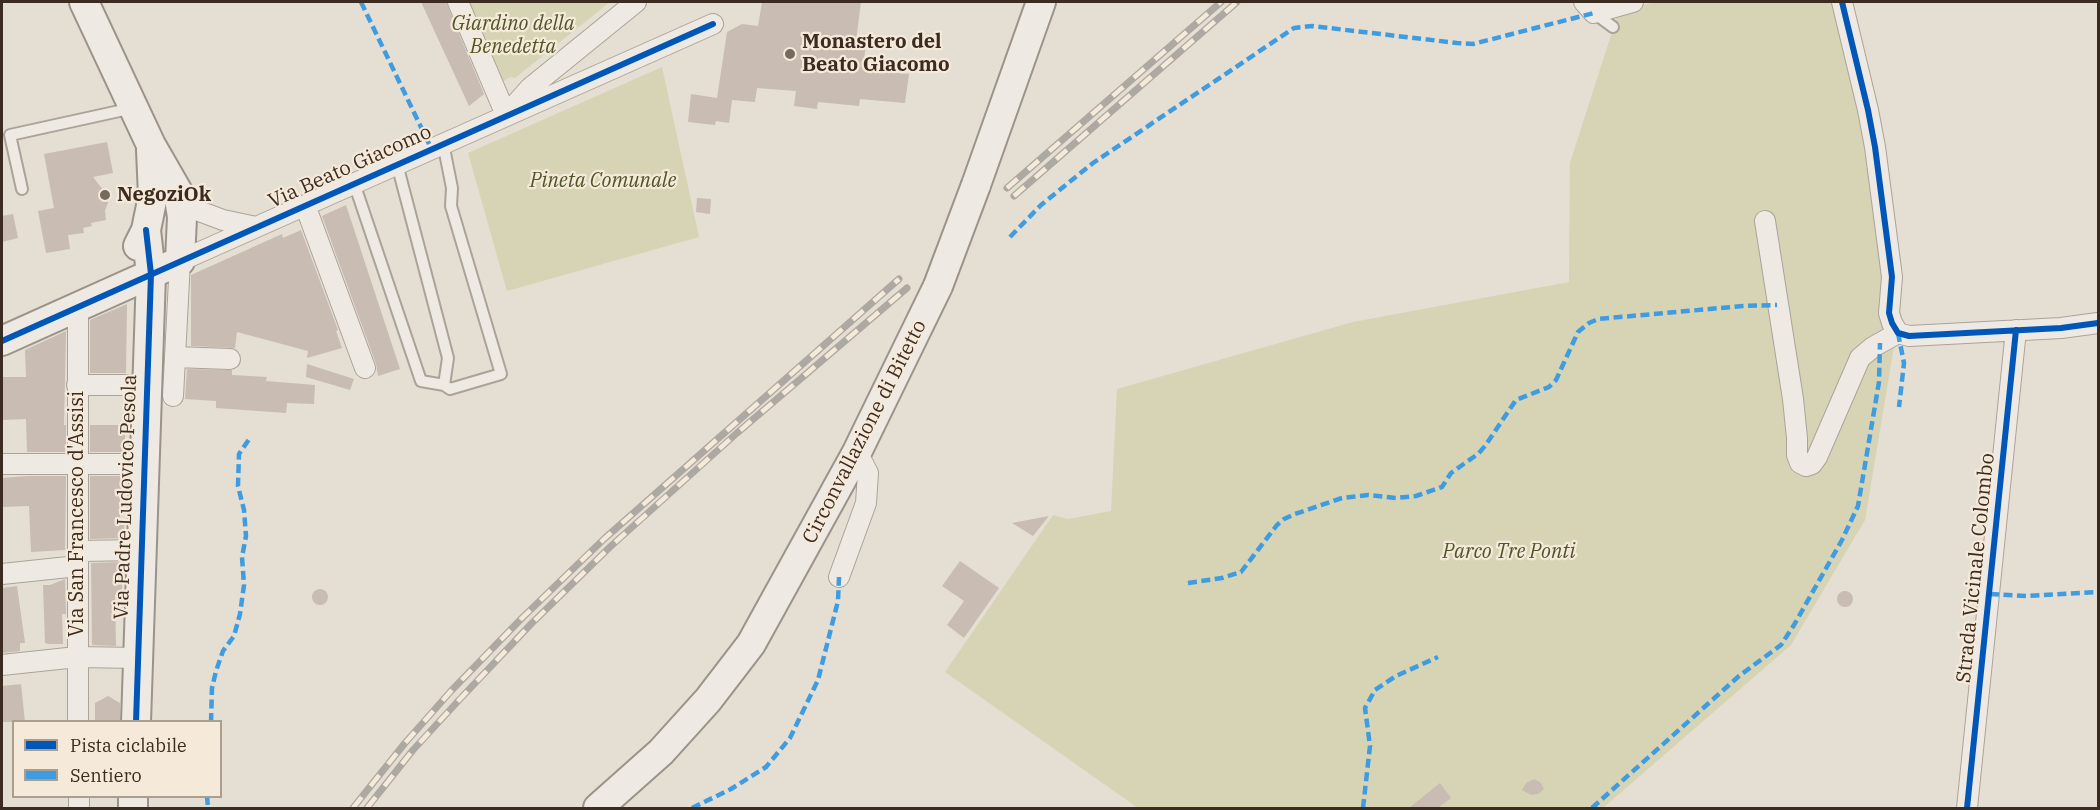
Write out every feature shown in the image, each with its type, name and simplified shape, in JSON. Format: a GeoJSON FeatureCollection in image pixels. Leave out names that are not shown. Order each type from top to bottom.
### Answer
{"type":"FeatureCollection","features":[{"type":"Feature","properties":{"kind":"street"},"geometry":{"type":"LineString","coordinates":[[84,2],[151,145],[178,192],[199,211],[224,220],[256,227]]}},
{"type":"Feature","properties":{"kind":"street"},"geometry":{"type":"LineString","coordinates":[[458,2],[506,115],[530,88],[636,2]]}},
{"type":"Feature","properties":{"kind":"street","name":"Circonvallazione di Bitetto"},"geometry":{"type":"LineString","coordinates":[[598,808],[669,743],[708,700],[751,644],[857,452],[938,286],[1041,2]]}},
{"type":"Feature","properties":{"kind":"street"},"geometry":{"type":"LineString","coordinates":[[1589,8],[1634,2]]}},
{"type":"Feature","properties":{"kind":"street"},"geometry":{"type":"LineString","coordinates":[[1842,2],[1868,110],[1888,239],[1892,277],[1890,313],[1892,323],[1898,333],[1909,336],[2098,323]]}},
{"type":"Feature","properties":{"kind":"street","name":"Via Beato Giacomo"},"geometry":{"type":"LineString","coordinates":[[2,341],[713,24]]}},
{"type":"Feature","properties":{"kind":"street"},"geometry":{"type":"LineString","coordinates":[[109,293],[132,258],[146,230],[153,196],[151,145]]}},
{"type":"Feature","properties":{"kind":"street"},"geometry":{"type":"LineString","coordinates":[[173,396],[182,217],[178,192]]}},
{"type":"Feature","properties":{"kind":"street"},"geometry":{"type":"LineString","coordinates":[[305,205],[365,368]]}},
{"type":"Feature","properties":{"kind":"street"},"geometry":{"type":"LineString","coordinates":[[1765,221],[1793,399],[1797,455],[1800,463],[1806,466],[1812,464],[1860,358],[1873,347],[1898,333]]}},
{"type":"Feature","properties":{"kind":"street","name":"Via Padre Ludovico Pesola"},"geometry":{"type":"LineString","coordinates":[[136,720],[151,274],[146,230]]}},
{"type":"Feature","properties":{"kind":"street","name":"Via San Francesco d'Assisi"},"geometry":{"type":"LineString","coordinates":[[78,306],[78,720]]}},
{"type":"Feature","properties":{"kind":"street","name":"Strada Vicinale Colombo"},"geometry":{"type":"LineString","coordinates":[[1967,808],[2016,330]]}},
{"type":"Feature","properties":{"kind":"street"},"geometry":{"type":"LineString","coordinates":[[175,357],[230,359]]}},
{"type":"Feature","properties":{"kind":"street"},"geometry":{"type":"LineString","coordinates":[[77,385],[147,385]]}},
{"type":"Feature","properties":{"kind":"street"},"geometry":{"type":"LineString","coordinates":[[839,577],[866,503],[868,473],[857,452]]}},
{"type":"Feature","properties":{"kind":"street"},"geometry":{"type":"LineString","coordinates":[[2,464],[144,464]]}},
{"type":"Feature","properties":{"kind":"street"},"geometry":{"type":"LineString","coordinates":[[2,574],[78,558],[141,550]]}},
{"type":"Feature","properties":{"kind":"street"},"geometry":{"type":"LineString","coordinates":[[2,665],[77,657],[138,658]]}},
{"type":"Feature","properties":{"kind":"lane"},"geometry":{"type":"LineString","coordinates":[[1589,8],[1613,27]]}},
{"type":"Feature","properties":{"kind":"lane"},"geometry":{"type":"LineString","coordinates":[[22,189],[10,135],[134,108]]}},
{"type":"Feature","properties":{"kind":"lane"},"geometry":{"type":"LineString","coordinates":[[354,183],[421,381],[444,385],[450,389],[501,374],[451,206],[452,188],[443,143]]}},
{"type":"Feature","properties":{"kind":"lane"},"geometry":{"type":"LineString","coordinates":[[397,164],[448,358],[444,385]]}},
{"type":"Feature","properties":{"kind":"green space","name":"Giardino della Benedetta"},"geometry":{"type":"Polygon","coordinates":[[[461,2],[610,2],[515,78],[510,77],[501,83],[461,2]]]}},
{"type":"Feature","properties":{"kind":"green space","name":"Parco Tre Ponti"},"geometry":{"type":"Polygon","coordinates":[[[1654,2],[1833,2],[1865,142],[1894,346],[1865,520],[1791,645],[1603,808],[1138,808],[945,672],[1053,515],[1068,519],[1111,511],[1117,389],[1353,322],[1569,282],[1570,163],[1618,13],[1654,2]]]}},
{"type":"Feature","properties":{"kind":"green space","name":"Pineta Comunale"},"geometry":{"type":"Polygon","coordinates":[[[662,67],[699,237],[507,291],[468,153],[662,67]]]}},
{"type":"Feature","properties":{"kind":"building"},"geometry":{"type":"Polygon","coordinates":[[[421,2],[446,2],[484,94],[469,106],[421,2]]]}},
{"type":"Feature","properties":{"kind":"building","name":"Monastero del Beato Giacomo"},"geometry":{"type":"Polygon","coordinates":[[[762,2],[861,2],[856,41],[866,42],[863,70],[909,74],[905,103],[860,99],[859,106],[818,102],[817,109],[794,106],[796,91],[757,88],[755,102],[732,100],[729,123],[716,121],[715,125],[688,122],[691,94],[717,98],[727,32],[742,24],[758,26],[762,2]]]}},
{"type":"Feature","properties":{"kind":"building"},"geometry":{"type":"Polygon","coordinates":[[[107,142],[113,173],[93,177],[107,195],[106,220],[91,223],[92,226],[83,228],[84,233],[68,235],[70,249],[46,253],[38,211],[54,208],[44,154],[107,142]]]}},
{"type":"Feature","properties":{"kind":"building"},"geometry":{"type":"Polygon","coordinates":[[[697,198],[711,199],[710,214],[696,212],[697,198]]]}},
{"type":"Feature","properties":{"kind":"building"},"geometry":{"type":"Polygon","coordinates":[[[346,205],[400,369],[378,376],[376,364],[322,216],[346,205]]]}},
{"type":"Feature","properties":{"kind":"building"},"geometry":{"type":"Polygon","coordinates":[[[13,214],[18,238],[2,242],[2,216],[13,214]]]}},
{"type":"Feature","properties":{"kind":"building"},"geometry":{"type":"Polygon","coordinates":[[[301,230],[338,330],[336,331],[342,348],[307,358],[308,351],[237,332],[235,348],[191,346],[191,275],[282,234],[283,238],[301,230]]]}},
{"type":"Feature","properties":{"kind":"building"},"geometry":{"type":"Polygon","coordinates":[[[127,304],[126,373],[90,373],[90,320],[127,304]]]}},
{"type":"Feature","properties":{"kind":"building"},"geometry":{"type":"Polygon","coordinates":[[[66,331],[64,425],[66,425],[66,452],[27,452],[26,419],[2,420],[2,377],[26,377],[25,350],[66,331]]]}},
{"type":"Feature","properties":{"kind":"building"},"geometry":{"type":"Polygon","coordinates":[[[307,364],[354,379],[350,390],[306,377],[307,364]]]}},
{"type":"Feature","properties":{"kind":"building"},"geometry":{"type":"Polygon","coordinates":[[[187,369],[232,370],[232,375],[267,377],[266,381],[315,385],[314,404],[287,403],[286,413],[216,408],[216,401],[185,399],[187,369]]]}},
{"type":"Feature","properties":{"kind":"building"},"geometry":{"type":"Polygon","coordinates":[[[90,425],[125,425],[125,452],[90,452],[90,425]]]}},
{"type":"Feature","properties":{"kind":"building"},"geometry":{"type":"Polygon","coordinates":[[[66,476],[65,550],[31,552],[29,506],[2,507],[2,478],[66,476]]]}},
{"type":"Feature","properties":{"kind":"building"},"geometry":{"type":"Polygon","coordinates":[[[90,476],[125,476],[124,496],[120,496],[120,522],[124,522],[124,538],[90,539],[90,476]]]}},
{"type":"Feature","properties":{"kind":"building"},"geometry":{"type":"Polygon","coordinates":[[[1049,516],[1033,536],[1012,523],[1049,516]]]}},
{"type":"Feature","properties":{"kind":"building"},"geometry":{"type":"Polygon","coordinates":[[[960,561],[999,588],[964,638],[947,625],[964,601],[942,586],[960,561]]]}},
{"type":"Feature","properties":{"kind":"building"},"geometry":{"type":"Polygon","coordinates":[[[122,562],[122,595],[115,595],[116,646],[92,645],[91,563],[122,562]]]}},
{"type":"Feature","properties":{"kind":"building"},"geometry":{"type":"Polygon","coordinates":[[[65,579],[66,614],[62,614],[63,644],[48,644],[45,643],[43,585],[50,585],[65,579]]]}},
{"type":"Feature","properties":{"kind":"building"},"geometry":{"type":"Polygon","coordinates":[[[17,586],[25,643],[20,643],[20,651],[2,653],[2,588],[17,586]]]}},
{"type":"Feature","properties":{"kind":"building"},"geometry":{"type":"Polygon","coordinates":[[[317,589],[323,589],[328,597],[326,603],[317,605],[312,600],[312,594],[317,589]]]}},
{"type":"Feature","properties":{"kind":"building"},"geometry":{"type":"Polygon","coordinates":[[[1845,591],[1851,593],[1853,599],[1851,605],[1845,607],[1839,605],[1837,599],[1839,593],[1845,591]]]}},
{"type":"Feature","properties":{"kind":"building"},"geometry":{"type":"Polygon","coordinates":[[[21,684],[25,720],[2,722],[2,686],[21,684]]]}},
{"type":"Feature","properties":{"kind":"building"},"geometry":{"type":"Polygon","coordinates":[[[108,696],[120,703],[120,720],[95,720],[95,703],[108,696]]]}},
{"type":"Feature","properties":{"kind":"building"},"geometry":{"type":"Polygon","coordinates":[[[1534,779],[1540,782],[1544,789],[1538,794],[1531,795],[1522,790],[1526,783],[1534,779]]]}},
{"type":"Feature","properties":{"kind":"building"},"geometry":{"type":"Polygon","coordinates":[[[1440,783],[1451,798],[1438,808],[1409,808],[1440,783]]]}},
{"type":"Feature","properties":{"kind":"railway"},"geometry":{"type":"LineString","coordinates":[[1007,188],[1221,2]]}},
{"type":"Feature","properties":{"kind":"railway"},"geometry":{"type":"LineString","coordinates":[[1014,196],[1237,2]]}},
{"type":"Feature","properties":{"kind":"railway"},"geometry":{"type":"LineString","coordinates":[[353,808],[405,743],[451,691],[522,618],[604,539],[899,279]]}},
{"type":"Feature","properties":{"kind":"railway"},"geometry":{"type":"LineString","coordinates":[[367,808],[413,750],[460,699],[531,624],[611,546],[737,433],[907,288]]}},
{"type":"Feature","properties":{"kind":"marked path"},"geometry":{"type":"LineString","coordinates":[[361,2],[431,148]]}},
{"type":"Feature","properties":{"kind":"marked path"},"geometry":{"type":"LineString","coordinates":[[1010,237],[1041,205],[1093,163],[1294,28],[1312,26],[1473,44],[1594,13]]}},
{"type":"Feature","properties":{"kind":"marked path"},"geometry":{"type":"LineString","coordinates":[[1188,583],[1222,578],[1241,572],[1277,525],[1295,514],[1342,498],[1368,495],[1396,498],[1416,496],[1442,487],[1451,473],[1478,454],[1485,446],[1516,400],[1549,387],[1556,380],[1578,332],[1589,323],[1598,319],[1777,305]]}},
{"type":"Feature","properties":{"kind":"marked path"},"geometry":{"type":"LineString","coordinates":[[1898,333],[1904,363],[1899,407]]}},
{"type":"Feature","properties":{"kind":"marked path"},"geometry":{"type":"LineString","coordinates":[[1592,808],[1739,676],[1781,645],[1794,625],[1842,540],[1858,506],[1879,382],[1880,343]]}},
{"type":"Feature","properties":{"kind":"marked path"},"geometry":{"type":"LineString","coordinates":[[211,720],[212,688],[216,671],[223,651],[234,636],[240,614],[244,585],[242,557],[246,536],[244,510],[238,486],[239,454],[250,438]]}},
{"type":"Feature","properties":{"kind":"marked path"},"geometry":{"type":"LineString","coordinates":[[692,808],[731,789],[766,767],[790,738],[818,680],[838,601],[839,577]]}},
{"type":"Feature","properties":{"kind":"marked path"},"geometry":{"type":"LineString","coordinates":[[1990,594],[2026,596],[2098,592]]}},
{"type":"Feature","properties":{"kind":"marked path"},"geometry":{"type":"LineString","coordinates":[[1363,808],[1370,746],[1365,708],[1375,690],[1396,676],[1438,657]]}},
{"type":"Feature","properties":{"kind":"marked path"},"geometry":{"type":"LineString","coordinates":[[207,798],[208,808]]}},
{"type":"Feature","properties":{"kind":"cycle path"},"geometry":{"type":"LineString","coordinates":[[1842,2],[1875,147],[1892,277],[1889,313],[1898,333],[1909,336],[2061,328],[2098,323]]}},
{"type":"Feature","properties":{"kind":"cycle path"},"geometry":{"type":"LineString","coordinates":[[2,341],[713,24]]}},
{"type":"Feature","properties":{"kind":"cycle path"},"geometry":{"type":"LineString","coordinates":[[136,720],[151,274],[146,230]]}},
{"type":"Feature","properties":{"kind":"cycle path"},"geometry":{"type":"LineString","coordinates":[[1967,808],[2016,330]]}},
{"type":"Feature","properties":{"kind":"place","name":"Monastero del Beato Giacomo"},"geometry":{"type":"Point","coordinates":[790,54]}},
{"type":"Feature","properties":{"kind":"place","name":"NegoziOk"},"geometry":{"type":"Point","coordinates":[105,195]}}]}
